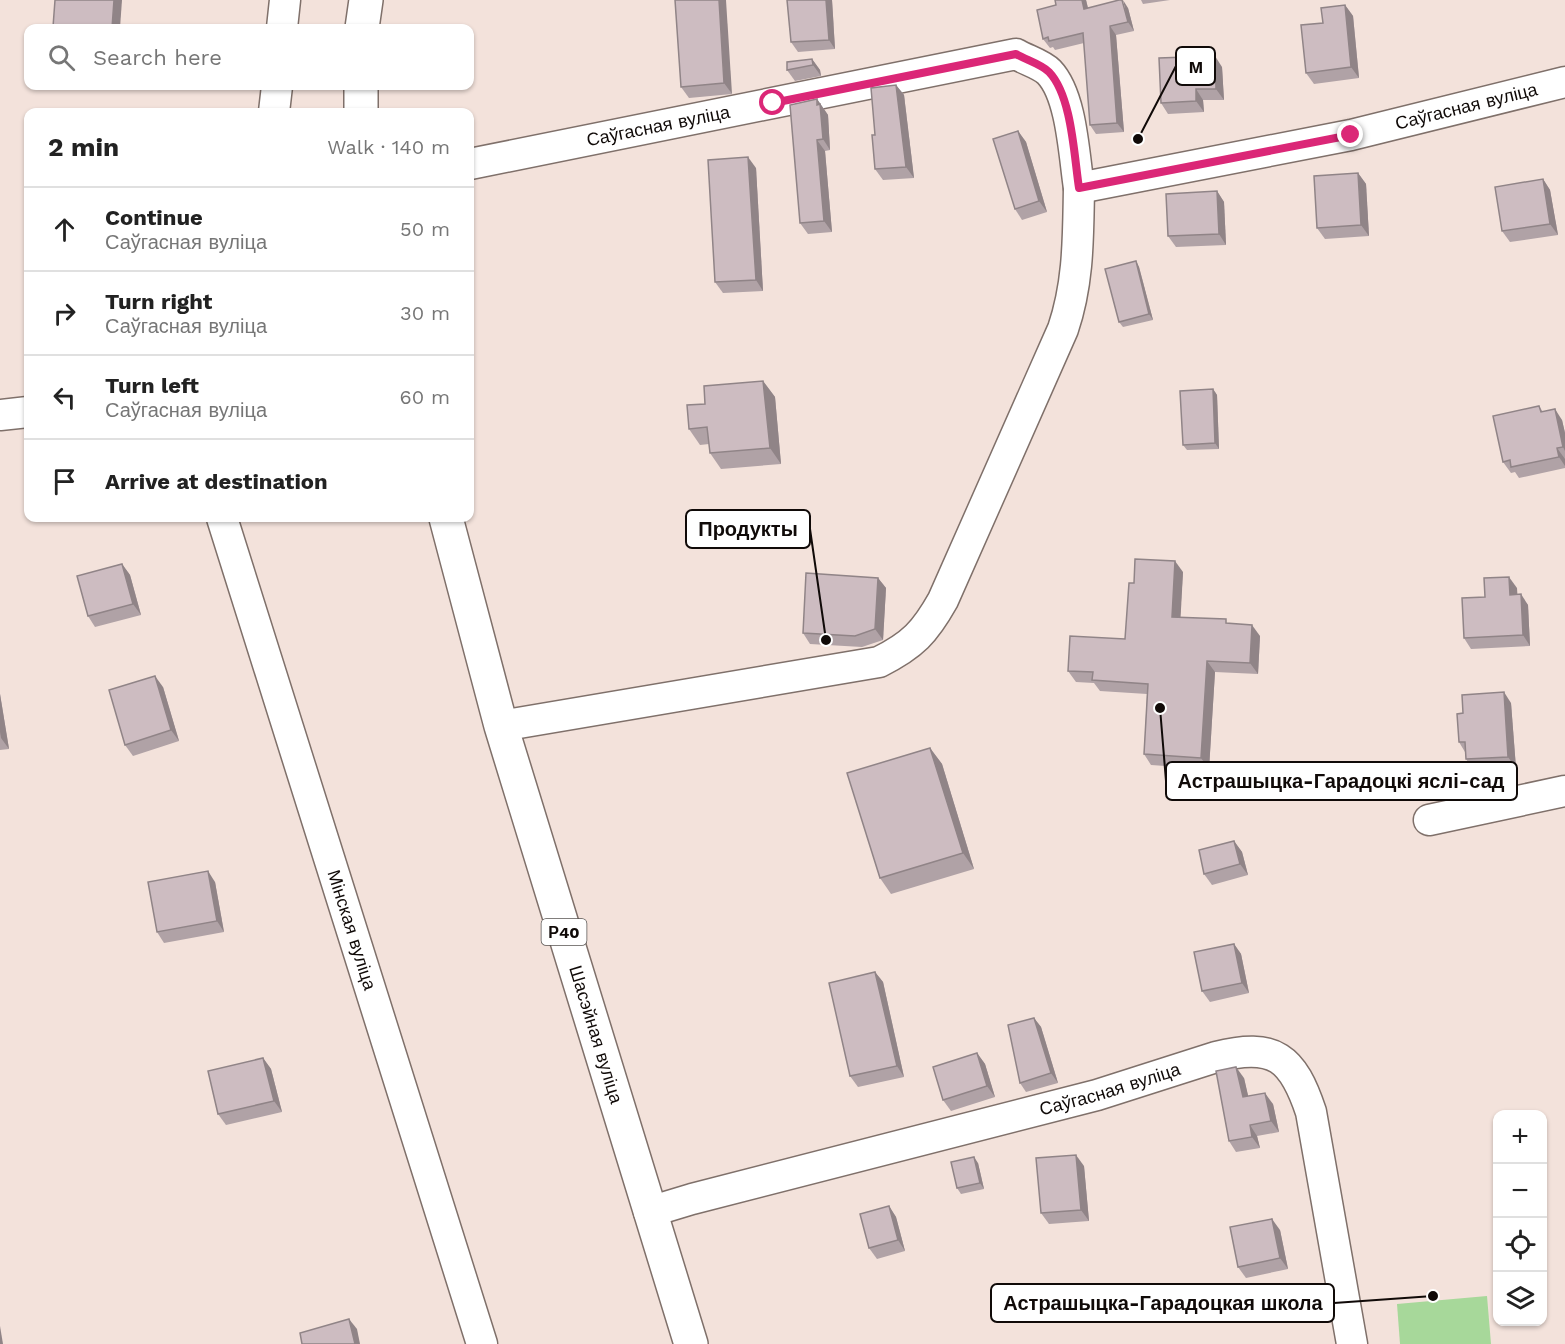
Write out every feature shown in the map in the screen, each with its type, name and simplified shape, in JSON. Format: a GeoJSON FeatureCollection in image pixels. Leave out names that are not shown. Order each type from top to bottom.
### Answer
{"type":"FeatureCollection","features":[{"type":"Feature","properties":{"kind":"main road"},"geometry":{"type":"LineString","coordinates":[[363,24],[366,0]]}},
{"type":"Feature","properties":{"kind":"main road"},"geometry":{"type":"LineString","coordinates":[[361,90],[361,108]]}},
{"type":"Feature","properties":{"kind":"main road","name":"Шасэйная вуліца"},"geometry":{"type":"LineString","coordinates":[[447,522],[501,726],[691,1344]]}},
{"type":"Feature","properties":{"kind":"street"},"geometry":{"type":"LineString","coordinates":[[282,24],[285,0]]}},
{"type":"Feature","properties":{"kind":"street","name":"Саўгасная вуліца"},"geometry":{"type":"LineString","coordinates":[[474,163],[1016,54],[1048,71],[1058,86],[1067,110],[1079,188],[1341,137],[1565,82]]}},
{"type":"Feature","properties":{"kind":"street"},"geometry":{"type":"LineString","coordinates":[[274,108],[277,90]]}},
{"type":"Feature","properties":{"kind":"street"},"geometry":{"type":"LineString","coordinates":[[501,726],[879,662],[904,650],[926,629],[943,600],[1063,329],[1073,300],[1077,269],[1079,188]]}},
{"type":"Feature","properties":{"kind":"street"},"geometry":{"type":"LineString","coordinates":[[0,415],[24,412]]}},
{"type":"Feature","properties":{"kind":"street","name":"Мінская вуліца"},"geometry":{"type":"LineString","coordinates":[[223,522],[482,1344]]}},
{"type":"Feature","properties":{"kind":"street"},"geometry":{"type":"LineString","coordinates":[[1429,820],[1565,791]]}},
{"type":"Feature","properties":{"kind":"street","name":"Саўгасная вуліца"},"geometry":{"type":"LineString","coordinates":[[649,1212],[1097,1095],[1216,1057],[1233,1053],[1267,1052],[1284,1060],[1301,1081],[1311,1112],[1352,1344]]}},
{"type":"Feature","properties":{"kind":"green space"},"geometry":{"type":"Polygon","coordinates":[[[1487,1296],[1491,1344],[1400,1344],[1397,1304],[1487,1296]]]}},
{"type":"Feature","properties":{"kind":"building"},"geometry":{"type":"Polygon","coordinates":[[[55,0],[114,0],[112,24],[53,24],[55,0]]]}},
{"type":"Feature","properties":{"kind":"building"},"geometry":{"type":"Polygon","coordinates":[[[675,0],[719,0],[724,83],[681,87],[675,0]]]}},
{"type":"Feature","properties":{"kind":"building"},"geometry":{"type":"Polygon","coordinates":[[[787,0],[826,0],[829,40],[791,42],[787,0]]]}},
{"type":"Feature","properties":{"kind":"building"},"geometry":{"type":"Polygon","coordinates":[[[1055,0],[1082,0],[1084,9],[1122,0],[1128,22],[1110,26],[1117,123],[1090,125],[1083,33],[1049,41],[1048,37],[1043,39],[1037,10],[1056,5],[1055,0]]]}},
{"type":"Feature","properties":{"kind":"building"},"geometry":{"type":"Polygon","coordinates":[[[1345,5],[1351,67],[1306,73],[1301,25],[1323,23],[1321,8],[1345,5]]]}},
{"type":"Feature","properties":{"kind":"building"},"geometry":{"type":"Polygon","coordinates":[[[1215,56],[1216,89],[1196,89],[1196,101],[1161,103],[1159,58],[1215,56]]]}},
{"type":"Feature","properties":{"kind":"building"},"geometry":{"type":"Polygon","coordinates":[[[812,59],[813,65],[787,70],[787,62],[812,59]]]}},
{"type":"Feature","properties":{"kind":"building"},"geometry":{"type":"Polygon","coordinates":[[[896,85],[906,167],[875,169],[871,88],[896,85]]]}},
{"type":"Feature","properties":{"kind":"building"},"geometry":{"type":"Polygon","coordinates":[[[817,99],[817,105],[820,104],[823,139],[817,140],[824,221],[800,223],[790,105],[817,99]]]}},
{"type":"Feature","properties":{"kind":"building"},"geometry":{"type":"Polygon","coordinates":[[[1018,131],[1039,201],[1015,209],[993,139],[1018,131]]]}},
{"type":"Feature","properties":{"kind":"building"},"geometry":{"type":"Polygon","coordinates":[[[748,157],[756,280],[715,282],[708,160],[748,157]]]}},
{"type":"Feature","properties":{"kind":"building"},"geometry":{"type":"Polygon","coordinates":[[[1358,173],[1361,225],[1317,228],[1314,176],[1358,173]]]}},
{"type":"Feature","properties":{"kind":"building"},"geometry":{"type":"Polygon","coordinates":[[[1543,179],[1550,224],[1502,231],[1495,187],[1543,179]]]}},
{"type":"Feature","properties":{"kind":"building"},"geometry":{"type":"Polygon","coordinates":[[[1217,191],[1219,234],[1168,236],[1166,194],[1217,191]]]}},
{"type":"Feature","properties":{"kind":"building"},"geometry":{"type":"Polygon","coordinates":[[[1136,261],[1149,314],[1119,322],[1105,269],[1136,261]]]}},
{"type":"Feature","properties":{"kind":"building"},"geometry":{"type":"Polygon","coordinates":[[[763,381],[770,448],[710,453],[707,427],[689,429],[687,405],[705,404],[704,386],[763,381]]]}},
{"type":"Feature","properties":{"kind":"building"},"geometry":{"type":"Polygon","coordinates":[[[1213,389],[1215,443],[1183,445],[1180,391],[1213,389]]]}},
{"type":"Feature","properties":{"kind":"building"},"geometry":{"type":"Polygon","coordinates":[[[1539,406],[1541,412],[1555,409],[1563,447],[1557,448],[1559,457],[1511,467],[1510,460],[1503,462],[1493,416],[1539,406]]]}},
{"type":"Feature","properties":{"kind":"building"},"geometry":{"type":"Polygon","coordinates":[[[1135,559],[1175,561],[1172,617],[1226,619],[1226,623],[1252,625],[1250,663],[1207,661],[1201,758],[1144,754],[1148,684],[1092,680],[1093,672],[1068,671],[1070,636],[1125,639],[1129,583],[1134,583],[1135,559]]]}},
{"type":"Feature","properties":{"kind":"building"},"geometry":{"type":"Polygon","coordinates":[[[122,564],[133,604],[88,616],[77,576],[122,564]]]}},
{"type":"Feature","properties":{"kind":"building"},"geometry":{"type":"Polygon","coordinates":[[[806,573],[878,578],[875,629],[855,636],[803,633],[806,573]]]}},
{"type":"Feature","properties":{"kind":"building"},"geometry":{"type":"Polygon","coordinates":[[[1509,577],[1510,595],[1521,594],[1523,635],[1464,638],[1462,598],[1485,597],[1484,578],[1509,577]]]}},
{"type":"Feature","properties":{"kind":"building"},"geometry":{"type":"Polygon","coordinates":[[[155,676],[171,730],[125,745],[109,690],[155,676]]]}},
{"type":"Feature","properties":{"kind":"building"},"geometry":{"type":"Polygon","coordinates":[[[1504,692],[1508,757],[1466,759],[1465,742],[1459,742],[1457,714],[1463,713],[1462,695],[1504,692]]]}},
{"type":"Feature","properties":{"kind":"building"},"geometry":{"type":"Polygon","coordinates":[[[930,748],[963,853],[880,878],[847,773],[930,748]]]}},
{"type":"Feature","properties":{"kind":"building"},"geometry":{"type":"Polygon","coordinates":[[[1234,841],[1240,864],[1204,874],[1199,850],[1234,841]]]}},
{"type":"Feature","properties":{"kind":"building"},"geometry":{"type":"Polygon","coordinates":[[[208,871],[217,921],[157,932],[148,882],[208,871]]]}},
{"type":"Feature","properties":{"kind":"building"},"geometry":{"type":"Polygon","coordinates":[[[1234,944],[1242,983],[1202,991],[1194,952],[1234,944]]]}},
{"type":"Feature","properties":{"kind":"building"},"geometry":{"type":"Polygon","coordinates":[[[875,972],[897,1066],[850,1076],[829,983],[875,972]]]}},
{"type":"Feature","properties":{"kind":"building"},"geometry":{"type":"Polygon","coordinates":[[[1034,1018],[1051,1073],[1020,1083],[1008,1025],[1034,1018]]]}},
{"type":"Feature","properties":{"kind":"building"},"geometry":{"type":"Polygon","coordinates":[[[977,1053],[987,1086],[943,1100],[933,1067],[977,1053]]]}},
{"type":"Feature","properties":{"kind":"building"},"geometry":{"type":"Polygon","coordinates":[[[263,1058],[274,1101],[218,1114],[208,1071],[263,1058]]]}},
{"type":"Feature","properties":{"kind":"building"},"geometry":{"type":"Polygon","coordinates":[[[1236,1067],[1243,1097],[1265,1093],[1271,1121],[1250,1125],[1252,1137],[1229,1141],[1216,1071],[1236,1067]]]}},
{"type":"Feature","properties":{"kind":"building"},"geometry":{"type":"Polygon","coordinates":[[[1076,1155],[1081,1210],[1041,1213],[1036,1158],[1076,1155]]]}},
{"type":"Feature","properties":{"kind":"building"},"geometry":{"type":"Polygon","coordinates":[[[974,1157],[980,1183],[957,1188],[951,1162],[974,1157]]]}},
{"type":"Feature","properties":{"kind":"building"},"geometry":{"type":"Polygon","coordinates":[[[889,1206],[898,1240],[869,1248],[860,1214],[889,1206]]]}},
{"type":"Feature","properties":{"kind":"building"},"geometry":{"type":"Polygon","coordinates":[[[1272,1219],[1280,1258],[1238,1267],[1230,1227],[1272,1219]]]}},
{"type":"Feature","properties":{"kind":"building"},"geometry":{"type":"Polygon","coordinates":[[[349,1319],[355,1344],[302,1344],[300,1333],[349,1319]]]}},
{"type":"Feature","properties":{"kind":"place","name":"м"},"geometry":{"type":"Point","coordinates":[1138,139]}},
{"type":"Feature","properties":{"kind":"place","name":"Продукты"},"geometry":{"type":"Point","coordinates":[826,640]}},
{"type":"Feature","properties":{"kind":"place","name":"Астрашыцка-Гарадоцкі яслі-сад"},"geometry":{"type":"Point","coordinates":[1160,708]}},
{"type":"Feature","properties":{"kind":"place","name":"Астрашыцка-Гарадоцкая школа"},"geometry":{"type":"Point","coordinates":[1433,1296]}},
{"type":"Feature","properties":{"kind":"route"},"geometry":{"type":"LineString","coordinates":[[773,103],[1016,54],[1048,71],[1058,86],[1067,110],[1079,188],[1351,135]]}}]}
